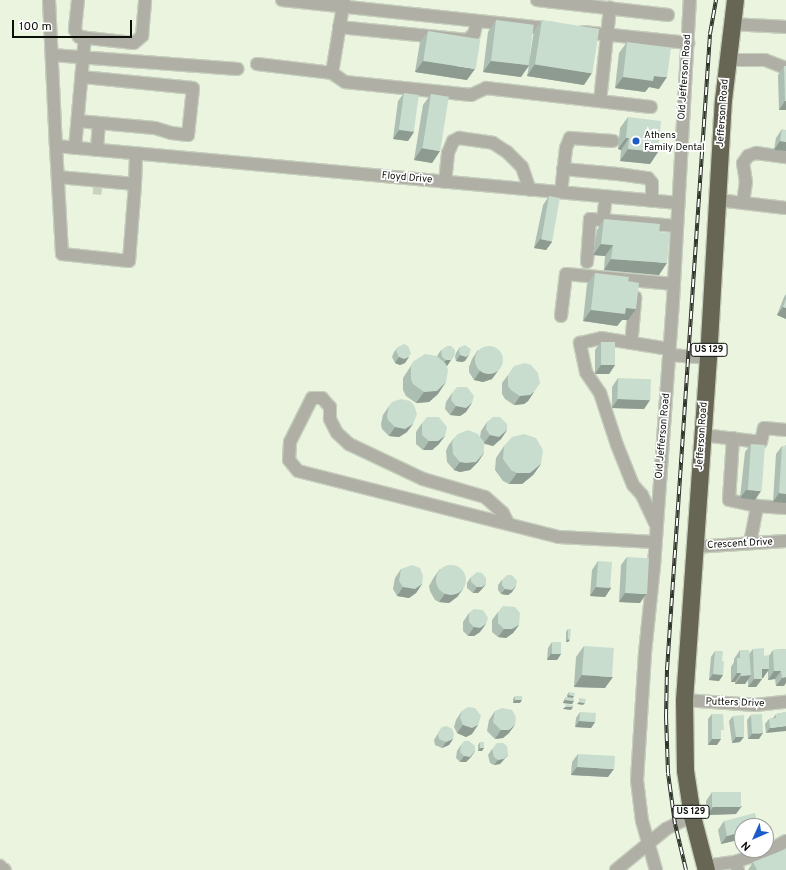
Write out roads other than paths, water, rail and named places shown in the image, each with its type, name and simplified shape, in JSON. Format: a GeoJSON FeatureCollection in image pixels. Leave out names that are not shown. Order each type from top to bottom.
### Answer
{"type":"FeatureCollection","features":[{"type":"Feature","properties":{"kind":"highway","name":"Jefferson Road"},"geometry":{"type":"LineString","coordinates":[[706,868],[692,816],[685,770],[684,700],[728,60],[735,0]]}},
{"type":"Feature","properties":{"kind":"street"},"geometry":{"type":"LineString","coordinates":[[49,0],[62,254],[129,260],[136,154]]}},
{"type":"Feature","properties":{"kind":"street"},"geometry":{"type":"LineString","coordinates":[[78,0],[75,30],[79,37],[134,43],[139,41],[142,36],[145,0]]}},
{"type":"Feature","properties":{"kind":"street"},"geometry":{"type":"LineString","coordinates":[[282,0],[343,3],[477,21],[688,43]]}},
{"type":"Feature","properties":{"kind":"street"},"geometry":{"type":"LineString","coordinates":[[537,0],[668,15]]}},
{"type":"Feature","properties":{"kind":"street","name":"Old Jefferson Road"},"geometry":{"type":"LineString","coordinates":[[656,870],[639,805],[638,780],[640,722],[674,284],[690,0]]}},
{"type":"Feature","properties":{"kind":"street"},"geometry":{"type":"LineString","coordinates":[[332,72],[343,3]]}},
{"type":"Feature","properties":{"kind":"street"},"geometry":{"type":"LineString","coordinates":[[600,101],[610,8]]}},
{"type":"Feature","properties":{"kind":"street"},"geometry":{"type":"LineString","coordinates":[[339,27],[467,40],[474,34],[477,21]]}},
{"type":"Feature","properties":{"kind":"street"},"geometry":{"type":"LineString","coordinates":[[731,24],[786,27]]}},
{"type":"Feature","properties":{"kind":"street"},"geometry":{"type":"LineString","coordinates":[[75,148],[85,37]]}},
{"type":"Feature","properties":{"kind":"street"},"geometry":{"type":"LineString","coordinates":[[52,55],[237,69]]}},
{"type":"Feature","properties":{"kind":"street"},"geometry":{"type":"LineString","coordinates":[[728,60],[765,60],[786,68]]}},
{"type":"Feature","properties":{"kind":"street"},"geometry":{"type":"LineString","coordinates":[[257,64],[332,72],[345,82],[471,95],[486,88],[651,108]]}},
{"type":"Feature","properties":{"kind":"street"},"geometry":{"type":"LineString","coordinates":[[78,121],[155,128],[171,134],[188,135],[193,88],[82,77]]}},
{"type":"Feature","properties":{"kind":"street"},"geometry":{"type":"LineString","coordinates":[[97,150],[98,123]]}},
{"type":"Feature","properties":{"kind":"street"},"geometry":{"type":"LineString","coordinates":[[445,182],[448,153],[453,141],[459,138],[493,142],[507,152],[522,167],[530,190]]}},
{"type":"Feature","properties":{"kind":"street"},"geometry":{"type":"LineString","coordinates":[[561,192],[566,148],[570,138],[613,141]]}},
{"type":"Feature","properties":{"kind":"street","name":"Floyd Drive"},"geometry":{"type":"LineString","coordinates":[[56,146],[678,203]]}},
{"type":"Feature","properties":{"kind":"street"},"geometry":{"type":"LineString","coordinates":[[743,203],[746,182],[743,162],[748,156],[756,153],[786,157]]}},
{"type":"Feature","properties":{"kind":"street"},"geometry":{"type":"LineString","coordinates":[[563,169],[648,178],[652,183],[652,201]]}},
{"type":"Feature","properties":{"kind":"street"},"geometry":{"type":"LineString","coordinates":[[58,177],[105,189],[113,182]]}},
{"type":"Feature","properties":{"kind":"street"},"geometry":{"type":"LineString","coordinates":[[93,186],[113,182],[135,184]]}},
{"type":"Feature","properties":{"kind":"street"},"geometry":{"type":"LineString","coordinates":[[604,220],[606,197]]}},
{"type":"Feature","properties":{"kind":"street"},"geometry":{"type":"LineString","coordinates":[[718,200],[786,208]]}},
{"type":"Feature","properties":{"kind":"street"},"geometry":{"type":"LineString","coordinates":[[587,262],[590,219],[677,226]]}},
{"type":"Feature","properties":{"kind":"street"},"geometry":{"type":"LineString","coordinates":[[561,316],[566,274],[674,284]]}},
{"type":"Feature","properties":{"kind":"street"},"geometry":{"type":"LineString","coordinates":[[632,335],[636,280]]}},
{"type":"Feature","properties":{"kind":"street"},"geometry":{"type":"LineString","coordinates":[[656,526],[642,495],[633,485],[617,445],[600,393],[586,372],[580,343],[601,338],[669,352],[708,358]]}},
{"type":"Feature","properties":{"kind":"street"},"geometry":{"type":"LineString","coordinates":[[508,523],[503,513],[485,497],[423,479],[349,444],[336,433],[330,419],[330,407],[322,398],[312,398],[290,442],[289,460],[298,471],[559,537],[655,542]]}},
{"type":"Feature","properties":{"kind":"street"},"geometry":{"type":"LineString","coordinates":[[702,435],[761,442],[764,428],[786,430]]}},
{"type":"Feature","properties":{"kind":"street"},"geometry":{"type":"LineString","coordinates":[[733,438],[729,500],[786,508]]}},
{"type":"Feature","properties":{"kind":"street"},"geometry":{"type":"LineString","coordinates":[[751,453],[757,441]]}},
{"type":"Feature","properties":{"kind":"street"},"geometry":{"type":"LineString","coordinates":[[750,543],[752,504]]}},
{"type":"Feature","properties":{"kind":"street","name":"Crescent Drive"},"geometry":{"type":"LineString","coordinates":[[694,547],[786,541]]}},
{"type":"Feature","properties":{"kind":"street","name":"Putters Drive"},"geometry":{"type":"LineString","coordinates":[[684,700],[755,705],[786,702]]}},
{"type":"Feature","properties":{"kind":"street"},"geometry":{"type":"LineString","coordinates":[[616,870],[648,843],[675,824],[692,816]]}},
{"type":"Feature","properties":{"kind":"street"},"geometry":{"type":"LineString","coordinates":[[774,848],[786,841]]}},
{"type":"Feature","properties":{"kind":"street"},"geometry":{"type":"LineString","coordinates":[[774,849],[786,851]]}},
{"type":"Feature","properties":{"kind":"street"},"geometry":{"type":"LineString","coordinates":[[706,868],[716,863],[737,866],[753,858]]}},
{"type":"Feature","properties":{"kind":"street"},"geometry":{"type":"LineString","coordinates":[[0,866],[5,870]]}},
{"type":"Feature","properties":{"kind":"tunnel"},"geometry":{"type":"LineString","coordinates":[[93,188],[102,189]]}},
{"type":"Feature","properties":{"kind":"railway"},"geometry":{"type":"LineString","coordinates":[[686,870],[675,824],[668,773],[666,717],[667,670],[710,34],[716,0]]}},
{"type":"Feature","properties":{"kind":"place","name":"Athens Family Dental"},"geometry":{"type":"Point","coordinates":[636,141]}}]}
